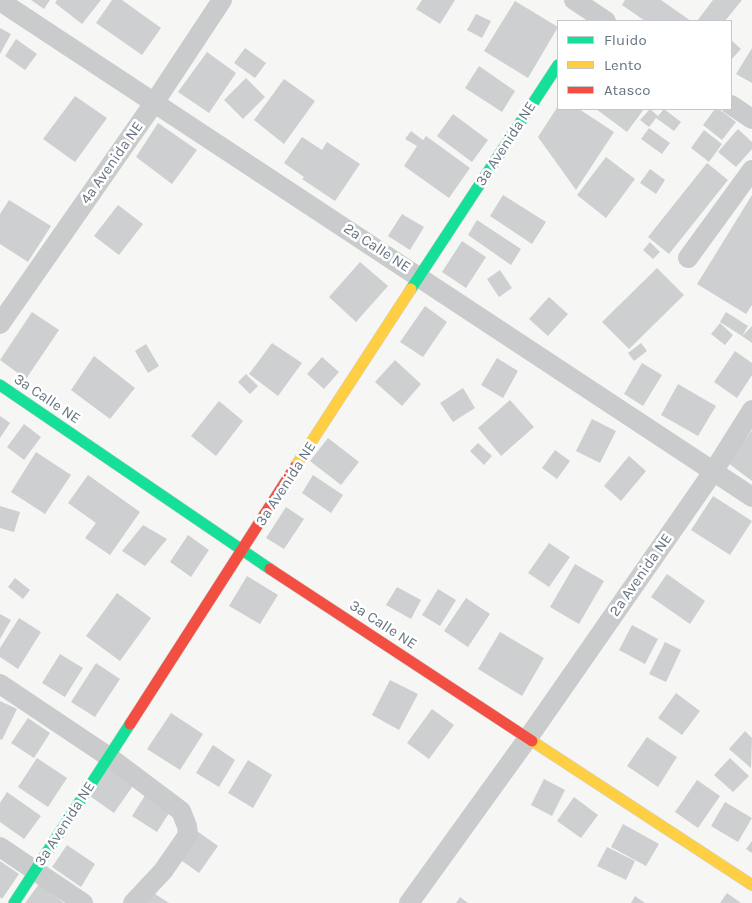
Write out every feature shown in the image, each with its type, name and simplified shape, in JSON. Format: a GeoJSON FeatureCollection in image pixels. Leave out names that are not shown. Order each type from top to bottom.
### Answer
{"type":"FeatureCollection","features":[{"type":"Feature","properties":{"kind":"street","name":"4a Avenida NE"},"geometry":{"type":"LineString","coordinates":[[0,324],[154,103],[222,0]]}},
{"type":"Feature","properties":{"kind":"street"},"geometry":{"type":"LineString","coordinates":[[574,0],[597,14]]}},
{"type":"Feature","properties":{"kind":"street","name":"2a Calle NE"},"geometry":{"type":"LineString","coordinates":[[0,1],[752,497]]}},
{"type":"Feature","properties":{"kind":"street","name":"3a Avenida NE"},"geometry":{"type":"LineString","coordinates":[[14,903],[419,276],[557,67]]}},
{"type":"Feature","properties":{"kind":"street"},"geometry":{"type":"LineString","coordinates":[[732,106],[752,119]]}},
{"type":"Feature","properties":{"kind":"street"},"geometry":{"type":"LineString","coordinates":[[688,258],[752,170]]}},
{"type":"Feature","properties":{"kind":"street","name":"3a Calle NE"},"geometry":{"type":"LineString","coordinates":[[0,385],[243,551],[752,885]]}},
{"type":"Feature","properties":{"kind":"street","name":"2a Avenida NE"},"geometry":{"type":"LineString","coordinates":[[409,903],[528,738],[713,472],[752,410]]}},
{"type":"Feature","properties":{"kind":"street"},"geometry":{"type":"LineString","coordinates":[[0,684],[110,757],[173,803],[181,811],[187,826],[188,835],[163,871],[134,903]]}},
{"type":"Feature","properties":{"kind":"street"},"geometry":{"type":"LineString","coordinates":[[0,847],[83,903]]}},
{"type":"Feature","properties":{"kind":"building"},"geometry":{"type":"Polygon","coordinates":[[[31,0],[50,0],[44,9],[31,0]]]}},
{"type":"Feature","properties":{"kind":"building"},"geometry":{"type":"Polygon","coordinates":[[[57,0],[101,0],[82,24],[55,3],[57,0]]]}},
{"type":"Feature","properties":{"kind":"building"},"geometry":{"type":"Polygon","coordinates":[[[112,0],[122,0],[161,28],[142,55],[96,23],[112,0]]]}},
{"type":"Feature","properties":{"kind":"building"},"geometry":{"type":"Polygon","coordinates":[[[422,0],[455,0],[440,24],[416,9],[422,0]]]}},
{"type":"Feature","properties":{"kind":"building"},"geometry":{"type":"Polygon","coordinates":[[[625,0],[661,0],[690,20],[644,20],[622,5],[625,0]]]}},
{"type":"Feature","properties":{"kind":"building"},"geometry":{"type":"Polygon","coordinates":[[[713,0],[742,0],[726,20],[698,20],[713,0]]]}},
{"type":"Feature","properties":{"kind":"building"},"geometry":{"type":"Polygon","coordinates":[[[515,1],[557,26],[528,78],[484,51],[515,1]]]}},
{"type":"Feature","properties":{"kind":"building"},"geometry":{"type":"Polygon","coordinates":[[[476,14],[491,21],[482,38],[467,30],[476,14]]]}},
{"type":"Feature","properties":{"kind":"building"},"geometry":{"type":"Polygon","coordinates":[[[0,28],[11,34],[0,54],[0,28]]]}},
{"type":"Feature","properties":{"kind":"building"},"geometry":{"type":"Polygon","coordinates":[[[16,39],[37,54],[25,70],[5,56],[16,39]]]}},
{"type":"Feature","properties":{"kind":"building"},"geometry":{"type":"Polygon","coordinates":[[[732,41],[741,49],[732,59],[732,41]]]}},
{"type":"Feature","properties":{"kind":"building"},"geometry":{"type":"Polygon","coordinates":[[[245,48],[266,63],[255,78],[234,63],[245,48]]]}},
{"type":"Feature","properties":{"kind":"building"},"geometry":{"type":"Polygon","coordinates":[[[752,48],[752,83],[736,74],[752,48]]]}},
{"type":"Feature","properties":{"kind":"building"},"geometry":{"type":"Polygon","coordinates":[[[207,52],[236,73],[209,113],[178,92],[207,52]]]}},
{"type":"Feature","properties":{"kind":"building"},"geometry":{"type":"Polygon","coordinates":[[[479,66],[515,91],[502,112],[465,88],[479,66]]]}},
{"type":"Feature","properties":{"kind":"building"},"geometry":{"type":"Polygon","coordinates":[[[246,78],[265,97],[243,119],[224,100],[246,78]]]}},
{"type":"Feature","properties":{"kind":"building"},"geometry":{"type":"Polygon","coordinates":[[[284,79],[315,101],[284,144],[254,120],[284,79]]]}},
{"type":"Feature","properties":{"kind":"building"},"geometry":{"type":"Polygon","coordinates":[[[75,96],[107,118],[75,162],[43,139],[75,96]]]}},
{"type":"Feature","properties":{"kind":"building"},"geometry":{"type":"Polygon","coordinates":[[[557,108],[557,110],[581,110],[614,132],[576,190],[538,137],[557,108]]]}},
{"type":"Feature","properties":{"kind":"building"},"geometry":{"type":"Polygon","coordinates":[[[597,110],[643,110],[627,132],[597,110]]]}},
{"type":"Feature","properties":{"kind":"building"},"geometry":{"type":"Polygon","coordinates":[[[649,110],[658,116],[665,110],[681,122],[674,131],[656,118],[649,127],[640,120],[649,110]]]}},
{"type":"Feature","properties":{"kind":"building"},"geometry":{"type":"Polygon","coordinates":[[[714,110],[720,110],[736,122],[722,140],[703,125],[714,110]]]}},
{"type":"Feature","properties":{"kind":"building"},"geometry":{"type":"Polygon","coordinates":[[[453,114],[488,140],[472,162],[437,136],[453,114]]]}},
{"type":"Feature","properties":{"kind":"building"},"geometry":{"type":"Polygon","coordinates":[[[158,123],[197,150],[172,184],[136,157],[158,123]]]}},
{"type":"Feature","properties":{"kind":"building"},"geometry":{"type":"Polygon","coordinates":[[[649,128],[670,143],[662,154],[641,139],[649,128]]]}},
{"type":"Feature","properties":{"kind":"building"},"geometry":{"type":"Polygon","coordinates":[[[738,129],[752,142],[752,149],[736,167],[718,152],[738,129]]]}},
{"type":"Feature","properties":{"kind":"building"},"geometry":{"type":"Polygon","coordinates":[[[704,130],[722,144],[709,162],[691,148],[704,130]]]}},
{"type":"Feature","properties":{"kind":"building"},"geometry":{"type":"Polygon","coordinates":[[[411,131],[423,140],[426,136],[470,168],[449,198],[404,166],[417,146],[405,139],[411,131]]]}},
{"type":"Feature","properties":{"kind":"building"},"geometry":{"type":"Polygon","coordinates":[[[302,137],[322,150],[327,142],[360,164],[335,201],[302,179],[304,177],[284,163],[302,137]]]}},
{"type":"Feature","properties":{"kind":"building"},"geometry":{"type":"Polygon","coordinates":[[[606,157],[635,179],[606,218],[577,195],[606,157]]]}},
{"type":"Feature","properties":{"kind":"building"},"geometry":{"type":"Polygon","coordinates":[[[707,163],[728,180],[669,254],[648,237],[707,163]]]}},
{"type":"Feature","properties":{"kind":"building"},"geometry":{"type":"Polygon","coordinates":[[[650,169],[665,180],[656,194],[640,183],[650,169]]]}},
{"type":"Feature","properties":{"kind":"building"},"geometry":{"type":"Polygon","coordinates":[[[503,195],[546,222],[532,244],[490,216],[503,195]]]}},
{"type":"Feature","properties":{"kind":"building"},"geometry":{"type":"Polygon","coordinates":[[[752,195],[752,305],[746,314],[697,284],[752,195]]]}},
{"type":"Feature","properties":{"kind":"building"},"geometry":{"type":"Polygon","coordinates":[[[9,200],[51,226],[28,262],[0,244],[0,214],[9,200]]]}},
{"type":"Feature","properties":{"kind":"building"},"geometry":{"type":"Polygon","coordinates":[[[118,205],[143,224],[119,255],[94,236],[118,205]]]}},
{"type":"Feature","properties":{"kind":"building"},"geometry":{"type":"Polygon","coordinates":[[[402,214],[424,227],[410,250],[388,236],[402,214]]]}},
{"type":"Feature","properties":{"kind":"building"},"geometry":{"type":"Polygon","coordinates":[[[477,220],[521,249],[511,265],[468,235],[477,220]]]}},
{"type":"Feature","properties":{"kind":"building"},"geometry":{"type":"Polygon","coordinates":[[[462,241],[486,257],[466,288],[442,272],[462,241]]]}},
{"type":"Feature","properties":{"kind":"building"},"geometry":{"type":"Polygon","coordinates":[[[650,242],[660,252],[653,259],[643,250],[650,242]]]}},
{"type":"Feature","properties":{"kind":"building"},"geometry":{"type":"Polygon","coordinates":[[[360,262],[388,286],[356,322],[329,297],[360,262]]]}},
{"type":"Feature","properties":{"kind":"building"},"geometry":{"type":"Polygon","coordinates":[[[657,268],[684,295],[629,349],[602,322],[657,268]]]}},
{"type":"Feature","properties":{"kind":"building"},"geometry":{"type":"Polygon","coordinates":[[[500,270],[512,288],[499,297],[487,279],[500,270]]]}},
{"type":"Feature","properties":{"kind":"building"},"geometry":{"type":"Polygon","coordinates":[[[549,297],[568,314],[548,336],[529,319],[549,297]]]}},
{"type":"Feature","properties":{"kind":"building"},"geometry":{"type":"Polygon","coordinates":[[[425,306],[447,322],[423,357],[400,342],[425,306]]]}},
{"type":"Feature","properties":{"kind":"building"},"geometry":{"type":"Polygon","coordinates":[[[32,312],[59,330],[26,379],[0,360],[32,312]]]}},
{"type":"Feature","properties":{"kind":"building"},"geometry":{"type":"Polygon","coordinates":[[[726,312],[748,326],[742,336],[720,322],[726,312]]]}},
{"type":"Feature","properties":{"kind":"building"},"geometry":{"type":"Polygon","coordinates":[[[720,323],[733,335],[725,345],[711,334],[720,323]]]}},
{"type":"Feature","properties":{"kind":"building"},"geometry":{"type":"Polygon","coordinates":[[[752,326],[752,343],[742,336],[752,326]]]}},
{"type":"Feature","properties":{"kind":"building"},"geometry":{"type":"Polygon","coordinates":[[[272,343],[302,363],[278,396],[249,374],[272,343]]]}},
{"type":"Feature","properties":{"kind":"building"},"geometry":{"type":"Polygon","coordinates":[[[641,343],[647,351],[634,361],[628,353],[641,343]]]}},
{"type":"Feature","properties":{"kind":"building"},"geometry":{"type":"Polygon","coordinates":[[[146,344],[159,366],[148,373],[135,351],[146,344]]]}},
{"type":"Feature","properties":{"kind":"building"},"geometry":{"type":"Polygon","coordinates":[[[735,351],[752,363],[752,375],[737,398],[714,382],[735,351]]]}},
{"type":"Feature","properties":{"kind":"building"},"geometry":{"type":"Polygon","coordinates":[[[94,356],[135,388],[110,419],[71,390],[94,356]]]}},
{"type":"Feature","properties":{"kind":"building"},"geometry":{"type":"Polygon","coordinates":[[[322,357],[339,372],[324,389],[307,374],[322,357]]]}},
{"type":"Feature","properties":{"kind":"building"},"geometry":{"type":"Polygon","coordinates":[[[497,358],[518,371],[503,398],[481,385],[497,358]]]}},
{"type":"Feature","properties":{"kind":"building"},"geometry":{"type":"Polygon","coordinates":[[[395,360],[421,384],[402,406],[375,382],[395,360]]]}},
{"type":"Feature","properties":{"kind":"building"},"geometry":{"type":"Polygon","coordinates":[[[642,363],[662,375],[643,406],[624,394],[642,363]]]}},
{"type":"Feature","properties":{"kind":"building"},"geometry":{"type":"Polygon","coordinates":[[[246,374],[258,386],[250,394],[238,382],[246,374]]]}},
{"type":"Feature","properties":{"kind":"building"},"geometry":{"type":"Polygon","coordinates":[[[678,384],[716,406],[698,436],[661,415],[678,384]]]}},
{"type":"Feature","properties":{"kind":"building"},"geometry":{"type":"Polygon","coordinates":[[[463,388],[475,408],[453,422],[440,403],[463,388]]]}},
{"type":"Feature","properties":{"kind":"building"},"geometry":{"type":"Polygon","coordinates":[[[510,400],[534,427],[501,456],[478,428],[510,400]]]}},
{"type":"Feature","properties":{"kind":"building"},"geometry":{"type":"Polygon","coordinates":[[[219,401],[243,421],[216,456],[191,436],[219,401]]]}},
{"type":"Feature","properties":{"kind":"building"},"geometry":{"type":"Polygon","coordinates":[[[0,416],[10,423],[0,438],[0,416]]]}},
{"type":"Feature","properties":{"kind":"building"},"geometry":{"type":"Polygon","coordinates":[[[592,419],[616,431],[600,463],[576,451],[592,419]]]}},
{"type":"Feature","properties":{"kind":"building"},"geometry":{"type":"Polygon","coordinates":[[[24,424],[41,437],[24,460],[7,447],[24,424]]]}},
{"type":"Feature","properties":{"kind":"building"},"geometry":{"type":"Polygon","coordinates":[[[752,430],[752,481],[728,463],[752,430]]]}},
{"type":"Feature","properties":{"kind":"building"},"geometry":{"type":"Polygon","coordinates":[[[328,438],[359,462],[341,485],[310,461],[328,438]]]}},
{"type":"Feature","properties":{"kind":"building"},"geometry":{"type":"Polygon","coordinates":[[[478,443],[492,456],[484,465],[470,451],[478,443]]]}},
{"type":"Feature","properties":{"kind":"building"},"geometry":{"type":"Polygon","coordinates":[[[555,450],[570,461],[557,479],[542,468],[555,450]]]}},
{"type":"Feature","properties":{"kind":"building"},"geometry":{"type":"Polygon","coordinates":[[[36,452],[71,475],[45,514],[11,492],[36,452]]]}},
{"type":"Feature","properties":{"kind":"building"},"geometry":{"type":"Polygon","coordinates":[[[629,456],[646,471],[621,501],[604,486],[629,456]]]}},
{"type":"Feature","properties":{"kind":"building"},"geometry":{"type":"Polygon","coordinates":[[[88,475],[140,512],[110,555],[85,538],[96,523],[68,503],[88,475]]]}},
{"type":"Feature","properties":{"kind":"building"},"geometry":{"type":"Polygon","coordinates":[[[313,475],[343,495],[331,513],[302,493],[313,475]]]}},
{"type":"Feature","properties":{"kind":"building"},"geometry":{"type":"Polygon","coordinates":[[[713,496],[752,521],[730,555],[691,530],[713,496]]]}},
{"type":"Feature","properties":{"kind":"building"},"geometry":{"type":"Polygon","coordinates":[[[0,506],[20,512],[14,532],[0,528],[0,506]]]}},
{"type":"Feature","properties":{"kind":"building"},"geometry":{"type":"Polygon","coordinates":[[[286,507],[304,519],[284,549],[266,538],[286,507]]]}},
{"type":"Feature","properties":{"kind":"building"},"geometry":{"type":"Polygon","coordinates":[[[143,525],[167,539],[145,566],[122,551],[143,525]]]}},
{"type":"Feature","properties":{"kind":"building"},"geometry":{"type":"Polygon","coordinates":[[[188,535],[209,550],[191,577],[170,562],[188,535]]]}},
{"type":"Feature","properties":{"kind":"building"},"geometry":{"type":"Polygon","coordinates":[[[549,543],[570,557],[549,587],[528,573],[549,543]]]}},
{"type":"Feature","properties":{"kind":"building"},"geometry":{"type":"Polygon","coordinates":[[[575,564],[604,581],[579,624],[550,607],[575,564]]]}},
{"type":"Feature","properties":{"kind":"building"},"geometry":{"type":"Polygon","coordinates":[[[667,574],[705,601],[690,624],[651,597],[667,574]]]}},
{"type":"Feature","properties":{"kind":"building"},"geometry":{"type":"Polygon","coordinates":[[[247,576],[278,595],[260,624],[229,606],[247,576]]]}},
{"type":"Feature","properties":{"kind":"building"},"geometry":{"type":"Polygon","coordinates":[[[15,578],[30,590],[23,599],[8,587],[15,578]]]}},
{"type":"Feature","properties":{"kind":"building"},"geometry":{"type":"Polygon","coordinates":[[[397,587],[421,600],[411,619],[386,605],[397,587]]]}},
{"type":"Feature","properties":{"kind":"building"},"geometry":{"type":"Polygon","coordinates":[[[438,589],[456,600],[440,626],[422,615],[438,589]]]}},
{"type":"Feature","properties":{"kind":"building"},"geometry":{"type":"Polygon","coordinates":[[[117,593],[151,618],[120,661],[86,636],[117,593]]]}},
{"type":"Feature","properties":{"kind":"building"},"geometry":{"type":"Polygon","coordinates":[[[466,598],[490,614],[468,647],[444,631],[466,598]]]}},
{"type":"Feature","properties":{"kind":"building"},"geometry":{"type":"Polygon","coordinates":[[[0,614],[11,620],[0,639],[0,614]]]}},
{"type":"Feature","properties":{"kind":"building"},"geometry":{"type":"Polygon","coordinates":[[[19,618],[41,632],[18,669],[0,657],[0,648],[19,618]]]}},
{"type":"Feature","properties":{"kind":"building"},"geometry":{"type":"Polygon","coordinates":[[[632,625],[658,639],[645,664],[619,650],[632,625]]]}},
{"type":"Feature","properties":{"kind":"building"},"geometry":{"type":"Polygon","coordinates":[[[500,632],[544,658],[522,696],[478,669],[500,632]]]}},
{"type":"Feature","properties":{"kind":"building"},"geometry":{"type":"Polygon","coordinates":[[[665,642],[681,650],[666,682],[649,674],[665,642]]]}},
{"type":"Feature","properties":{"kind":"building"},"geometry":{"type":"Polygon","coordinates":[[[60,654],[83,668],[65,697],[42,683],[60,654]]]}},
{"type":"Feature","properties":{"kind":"building"},"geometry":{"type":"Polygon","coordinates":[[[96,663],[120,679],[95,717],[71,702],[96,663]]]}},
{"type":"Feature","properties":{"kind":"building"},"geometry":{"type":"Polygon","coordinates":[[[390,680],[418,694],[399,730],[372,715],[390,680]]]}},
{"type":"Feature","properties":{"kind":"building"},"geometry":{"type":"Polygon","coordinates":[[[676,693],[700,711],[682,735],[658,718],[676,693]]]}},
{"type":"Feature","properties":{"kind":"building"},"geometry":{"type":"Polygon","coordinates":[[[0,701],[17,709],[2,740],[0,739],[0,701]]]}},
{"type":"Feature","properties":{"kind":"building"},"geometry":{"type":"Polygon","coordinates":[[[432,709],[454,725],[429,759],[407,743],[432,709]]]}},
{"type":"Feature","properties":{"kind":"building"},"geometry":{"type":"Polygon","coordinates":[[[171,713],[203,734],[180,770],[147,749],[171,713]]]}},
{"type":"Feature","properties":{"kind":"building"},"geometry":{"type":"Polygon","coordinates":[[[28,718],[50,733],[34,758],[11,743],[28,718]]]}},
{"type":"Feature","properties":{"kind":"building"},"geometry":{"type":"Polygon","coordinates":[[[745,731],[752,738],[751,768],[729,749],[745,731]]]}},
{"type":"Feature","properties":{"kind":"building"},"geometry":{"type":"Polygon","coordinates":[[[647,737],[677,757],[658,787],[627,766],[647,737]]]}},
{"type":"Feature","properties":{"kind":"building"},"geometry":{"type":"Polygon","coordinates":[[[213,745],[235,760],[219,787],[196,773],[213,745]]]}},
{"type":"Feature","properties":{"kind":"building"},"geometry":{"type":"Polygon","coordinates":[[[37,758],[67,778],[48,807],[18,787],[37,758]]]}},
{"type":"Feature","properties":{"kind":"building"},"geometry":{"type":"Polygon","coordinates":[[[730,758],[749,776],[733,792],[714,775],[730,758]]]}},
{"type":"Feature","properties":{"kind":"building"},"geometry":{"type":"Polygon","coordinates":[[[248,760],[272,775],[253,808],[228,793],[248,760]]]}},
{"type":"Feature","properties":{"kind":"building"},"geometry":{"type":"Polygon","coordinates":[[[110,761],[137,780],[114,813],[87,794],[110,761]]]}},
{"type":"Feature","properties":{"kind":"building"},"geometry":{"type":"Polygon","coordinates":[[[544,779],[565,790],[552,816],[531,805],[544,779]]]}},
{"type":"Feature","properties":{"kind":"building"},"geometry":{"type":"Polygon","coordinates":[[[697,780],[720,796],[698,828],[675,812],[697,780]]]}},
{"type":"Feature","properties":{"kind":"building"},"geometry":{"type":"Polygon","coordinates":[[[149,789],[174,805],[157,832],[132,816],[149,789]]]}},
{"type":"Feature","properties":{"kind":"building"},"geometry":{"type":"Polygon","coordinates":[[[7,792],[41,816],[24,839],[0,822],[0,803],[7,792]]]}},
{"type":"Feature","properties":{"kind":"building"},"geometry":{"type":"Polygon","coordinates":[[[574,797],[598,815],[581,838],[557,821],[574,797]]]}},
{"type":"Feature","properties":{"kind":"building"},"geometry":{"type":"Polygon","coordinates":[[[725,802],[752,818],[738,842],[711,826],[725,802]]]}},
{"type":"Feature","properties":{"kind":"building"},"geometry":{"type":"Polygon","coordinates":[[[623,824],[659,844],[646,866],[611,847],[623,824]]]}},
{"type":"Feature","properties":{"kind":"building"},"geometry":{"type":"Polygon","coordinates":[[[197,831],[218,846],[199,873],[178,858],[197,831]]]}},
{"type":"Feature","properties":{"kind":"building"},"geometry":{"type":"Polygon","coordinates":[[[752,841],[752,853],[746,849],[752,841]]]}},
{"type":"Feature","properties":{"kind":"building"},"geometry":{"type":"Polygon","coordinates":[[[67,845],[95,864],[81,887],[52,867],[67,845]]]}},
{"type":"Feature","properties":{"kind":"building"},"geometry":{"type":"Polygon","coordinates":[[[607,847],[635,861],[626,880],[597,866],[607,847]]]}},
{"type":"Feature","properties":{"kind":"building"},"geometry":{"type":"Polygon","coordinates":[[[0,861],[19,874],[2,899],[0,897],[0,861]]]}},
{"type":"Feature","properties":{"kind":"building"},"geometry":{"type":"Polygon","coordinates":[[[39,884],[64,903],[25,903],[39,884]]]}},
{"type":"Feature","properties":{"kind":"building"},"geometry":{"type":"Polygon","coordinates":[[[152,892],[169,903],[145,903],[152,892]]]}},
{"type":"Feature","properties":{"kind":"building"},"geometry":{"type":"Polygon","coordinates":[[[727,893],[741,903],[720,903],[727,893]]]}},
{"type":"Feature","properties":{"kind":"building"},"geometry":{"type":"Polygon","coordinates":[[[635,896],[645,903],[631,903],[635,896]]]}},
{"type":"Feature","properties":{"kind":"building"},"geometry":{"type":"Polygon","coordinates":[[[460,897],[468,903],[456,903],[460,897]]]}},
{"type":"Feature","properties":{"kind":"traffic: fast"},"geometry":{"type":"LineString","coordinates":[[411,289],[557,67]]}},
{"type":"Feature","properties":{"kind":"traffic: fast"},"geometry":{"type":"LineString","coordinates":[[0,385],[270,569]]}},
{"type":"Feature","properties":{"kind":"traffic: fast"},"geometry":{"type":"LineString","coordinates":[[14,903],[130,724]]}},
{"type":"Feature","properties":{"kind":"traffic: slow"},"geometry":{"type":"LineString","coordinates":[[295,467],[411,289]]}},
{"type":"Feature","properties":{"kind":"traffic: slow"},"geometry":{"type":"LineString","coordinates":[[532,741],[752,885]]}},
{"type":"Feature","properties":{"kind":"traffic: jam"},"geometry":{"type":"LineString","coordinates":[[130,724],[295,467]]}},
{"type":"Feature","properties":{"kind":"traffic: jam"},"geometry":{"type":"LineString","coordinates":[[270,569],[532,741]]}}]}
